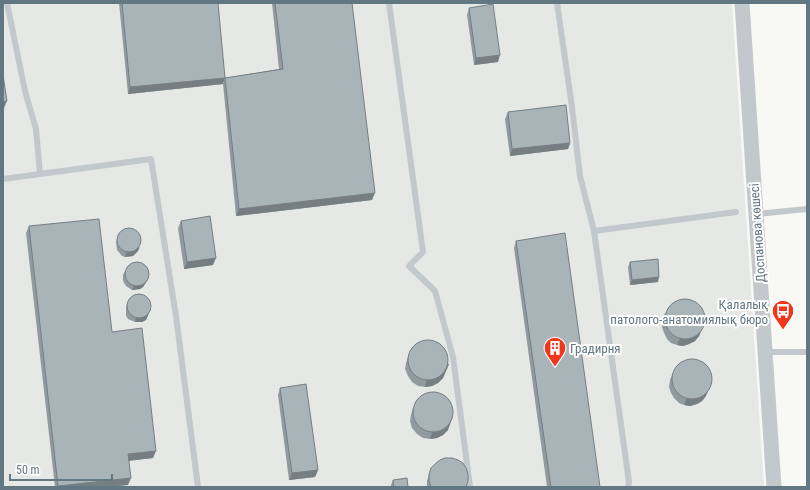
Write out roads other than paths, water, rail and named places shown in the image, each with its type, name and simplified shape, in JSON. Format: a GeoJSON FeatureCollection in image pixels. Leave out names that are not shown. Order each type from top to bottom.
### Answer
{"type":"FeatureCollection","features":[{"type":"Feature","properties":{"kind":"street","name":"Доспанова көшесі"},"geometry":{"type":"LineString","coordinates":[[742,3],[774,487]]}},
{"type":"Feature","properties":{"kind":"lane"},"geometry":{"type":"LineString","coordinates":[[7,3],[25,91],[36,129],[40,174]]}},
{"type":"Feature","properties":{"kind":"lane"},"geometry":{"type":"LineString","coordinates":[[389,3],[423,252],[409,266],[435,292],[453,357],[470,487]]}},
{"type":"Feature","properties":{"kind":"lane"},"geometry":{"type":"LineString","coordinates":[[557,3],[580,176],[594,231],[629,482],[628,487]]}},
{"type":"Feature","properties":{"kind":"lane"},"geometry":{"type":"LineString","coordinates":[[3,179],[151,159],[176,316],[198,487]]}},
{"type":"Feature","properties":{"kind":"lane"},"geometry":{"type":"LineString","coordinates":[[756,214],[807,208]]}},
{"type":"Feature","properties":{"kind":"lane"},"geometry":{"type":"LineString","coordinates":[[594,231],[736,212]]}},
{"type":"Feature","properties":{"kind":"lane"},"geometry":{"type":"LineString","coordinates":[[765,352],[807,352]]}},
{"type":"Feature","properties":{"kind":"place","name":"Қалалық патолого-анатомиялық бюро"},"geometry":{"type":"Point","coordinates":[783,330]}},
{"type":"Feature","properties":{"kind":"place","name":"Градирня"},"geometry":{"type":"Point","coordinates":[555,368]}}]}
